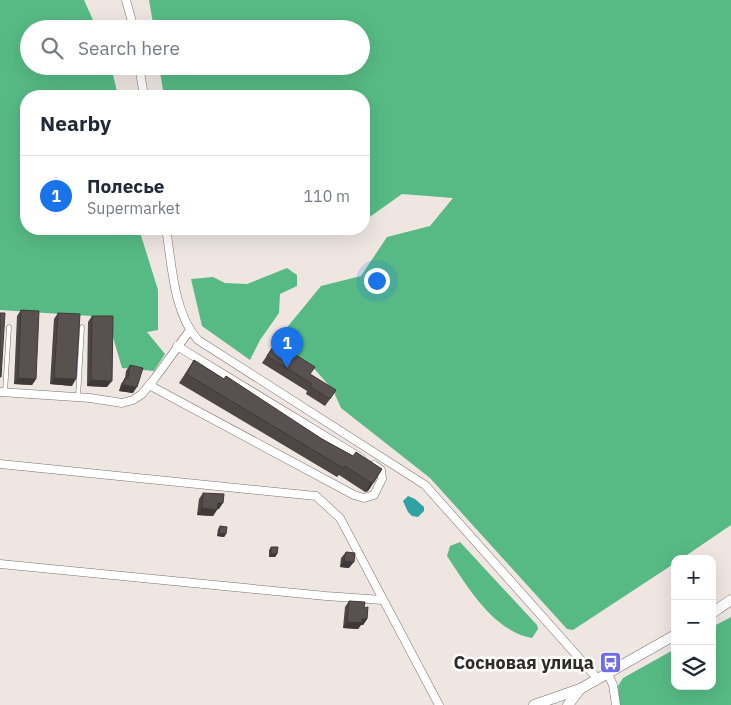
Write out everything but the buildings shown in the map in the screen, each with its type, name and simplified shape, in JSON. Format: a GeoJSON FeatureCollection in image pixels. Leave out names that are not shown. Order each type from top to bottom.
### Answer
{"type":"FeatureCollection","features":[{"type":"Feature","properties":{"kind":"main road"},"geometry":{"type":"LineString","coordinates":[[716,610],[731,600]]}},
{"type":"Feature","properties":{"kind":"main road"},"geometry":{"type":"LineString","coordinates":[[534,705],[580,689],[671,637]]}},
{"type":"Feature","properties":{"kind":"main road"},"geometry":{"type":"LineString","coordinates":[[568,705],[580,689]]}},
{"type":"Feature","properties":{"kind":"street"},"geometry":{"type":"LineString","coordinates":[[126,0],[132,20]]}},
{"type":"Feature","properties":{"kind":"street"},"geometry":{"type":"LineString","coordinates":[[140,75],[143,90]]}},
{"type":"Feature","properties":{"kind":"street"},"geometry":{"type":"LineString","coordinates":[[167,235],[179,301],[190,329],[202,344],[425,485],[597,678]]}},
{"type":"Feature","properties":{"kind":"street"},"geometry":{"type":"LineString","coordinates":[[2,392],[128,402],[138,397],[149,385],[190,329]]}},
{"type":"Feature","properties":{"kind":"street"},"geometry":{"type":"LineString","coordinates":[[149,385],[354,495],[364,498],[374,495],[382,479],[379,468],[177,346]]}},
{"type":"Feature","properties":{"kind":"street"},"geometry":{"type":"LineString","coordinates":[[0,464],[312,495],[340,518],[439,705]]}},
{"type":"Feature","properties":{"kind":"street"},"geometry":{"type":"LineString","coordinates":[[0,564],[316,596],[382,600]]}},
{"type":"Feature","properties":{"kind":"street"},"geometry":{"type":"LineString","coordinates":[[607,672],[612,681],[616,705]]}},
{"type":"Feature","properties":{"kind":"lane"},"geometry":{"type":"LineString","coordinates":[[2,392],[9,327]]}},
{"type":"Feature","properties":{"kind":"lane"},"geometry":{"type":"LineString","coordinates":[[78,397],[82,327]]}},
{"type":"Feature","properties":{"kind":"green space"},"geometry":{"type":"Polygon","coordinates":[[[0,0],[84,0],[93,20],[20,20],[20,75],[113,75],[117,90],[20,90],[20,235],[141,235],[158,290],[158,330],[147,332],[165,354],[154,371],[122,368],[107,317],[0,310],[0,0]]]}},
{"type":"Feature","properties":{"kind":"green space"},"geometry":{"type":"Polygon","coordinates":[[[149,0],[731,0],[731,525],[687,555],[671,555],[671,566],[573,630],[567,629],[430,478],[341,408],[333,390],[310,364],[275,342],[321,286],[361,276],[387,237],[430,226],[453,198],[402,194],[370,217],[370,90],[163,90],[160,75],[370,75],[370,20],[152,20],[149,0]]]}},
{"type":"Feature","properties":{"kind":"green space"},"geometry":{"type":"Polygon","coordinates":[[[287,268],[297,275],[297,286],[280,294],[279,313],[260,340],[250,360],[202,326],[191,279],[213,277],[225,283],[247,284],[287,268]]]}},
{"type":"Feature","properties":{"kind":"green space"},"geometry":{"type":"Polygon","coordinates":[[[460,542],[537,625],[538,629],[532,638],[518,634],[493,617],[472,593],[447,556],[450,546],[460,542]]]}},
{"type":"Feature","properties":{"kind":"green space"},"geometry":{"type":"Polygon","coordinates":[[[731,617],[731,705],[620,705],[618,686],[623,678],[671,651],[671,690],[716,690],[716,625],[731,617]]]}},
{"type":"Feature","properties":{"kind":"water"},"geometry":{"type":"Polygon","coordinates":[[[408,496],[424,507],[424,511],[418,517],[412,516],[408,512],[403,501],[408,496]]]}},
{"type":"Feature","properties":{"kind":"place","name":"Полесье"},"geometry":{"type":"Point","coordinates":[287,368]}},
{"type":"Feature","properties":{"kind":"place","name":"Сосновая улица"},"geometry":{"type":"Point","coordinates":[610,663]}}]}
